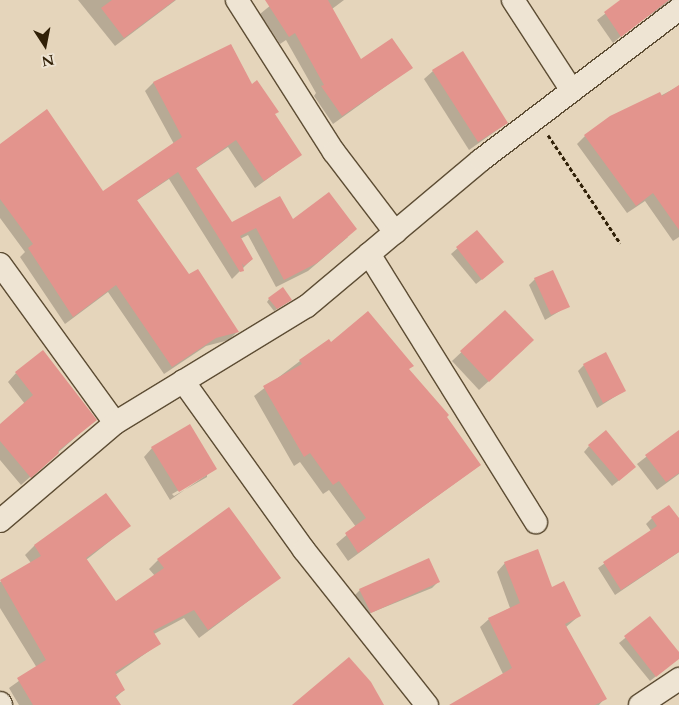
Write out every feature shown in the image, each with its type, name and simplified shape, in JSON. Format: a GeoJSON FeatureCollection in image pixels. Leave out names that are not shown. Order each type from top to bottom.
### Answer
{"type":"FeatureCollection","features":[{"type":"Feature","properties":{"kind":"street"},"geometry":{"type":"LineString","coordinates":[[238,0],[334,152],[395,232]]}},
{"type":"Feature","properties":{"kind":"street"},"geometry":{"type":"LineString","coordinates":[[513,0],[572,91]]}},
{"type":"Feature","properties":{"kind":"street"},"geometry":{"type":"LineString","coordinates":[[0,521],[115,423],[307,306],[536,118],[676,17]]}},
{"type":"Feature","properties":{"kind":"street"},"geometry":{"type":"LineString","coordinates":[[369,254],[536,522]]}},
{"type":"Feature","properties":{"kind":"street"},"geometry":{"type":"LineString","coordinates":[[0,264],[115,423]]}},
{"type":"Feature","properties":{"kind":"street"},"geometry":{"type":"LineString","coordinates":[[183,381],[304,550],[427,705]]}},
{"type":"Feature","properties":{"kind":"street"},"geometry":{"type":"LineString","coordinates":[[640,705],[679,679]]}},
{"type":"Feature","properties":{"kind":"path"},"geometry":{"type":"LineString","coordinates":[[536,118],[620,243]]}},
{"type":"Feature","properties":{"kind":"building"},"geometry":{"type":"Polygon","coordinates":[[[112,0],[175,0],[124,38],[101,8],[112,0]]]}},
{"type":"Feature","properties":{"kind":"building"},"geometry":{"type":"Polygon","coordinates":[[[265,0],[328,0],[361,59],[392,38],[413,68],[342,116],[321,86],[324,85],[295,33],[289,37],[265,0]]]}},
{"type":"Feature","properties":{"kind":"building"},"geometry":{"type":"Polygon","coordinates":[[[620,0],[669,0],[621,37],[604,12],[620,0]]]}},
{"type":"Feature","properties":{"kind":"building"},"geometry":{"type":"Polygon","coordinates":[[[231,44],[252,84],[257,80],[279,112],[275,114],[302,155],[264,181],[236,140],[196,168],[232,222],[280,196],[293,219],[329,192],[357,229],[317,263],[284,280],[256,228],[240,236],[253,259],[244,266],[242,263],[244,271],[240,272],[178,172],[137,200],[189,274],[198,269],[239,332],[216,338],[172,367],[116,285],[73,317],[28,248],[33,244],[0,199],[0,144],[47,109],[103,191],[182,137],[153,82],[231,44]]]}},
{"type":"Feature","properties":{"kind":"building"},"geometry":{"type":"Polygon","coordinates":[[[463,51],[508,123],[478,142],[432,70],[463,51]]]}},
{"type":"Feature","properties":{"kind":"building"},"geometry":{"type":"Polygon","coordinates":[[[679,85],[679,230],[653,193],[636,206],[584,135],[610,116],[660,92],[662,96],[679,85]]]}},
{"type":"Feature","properties":{"kind":"building"},"geometry":{"type":"Polygon","coordinates":[[[477,230],[504,262],[482,280],[456,247],[477,230]]]}},
{"type":"Feature","properties":{"kind":"building"},"geometry":{"type":"Polygon","coordinates":[[[553,270],[570,307],[551,315],[534,278],[553,270]]]}},
{"type":"Feature","properties":{"kind":"building"},"geometry":{"type":"Polygon","coordinates":[[[283,287],[292,300],[277,309],[268,298],[283,287]]]}},
{"type":"Feature","properties":{"kind":"building"},"geometry":{"type":"Polygon","coordinates":[[[505,310],[534,340],[489,382],[460,351],[505,310]]]}},
{"type":"Feature","properties":{"kind":"building"},"geometry":{"type":"Polygon","coordinates":[[[368,311],[414,366],[409,369],[449,415],[447,417],[481,465],[358,553],[345,533],[366,518],[339,481],[333,485],[310,453],[304,457],[263,386],[302,364],[299,360],[329,339],[331,342],[368,311]]]}},
{"type":"Feature","properties":{"kind":"building"},"geometry":{"type":"Polygon","coordinates":[[[43,350],[97,420],[58,451],[59,453],[31,478],[0,441],[0,424],[33,395],[15,372],[43,350]]]}},
{"type":"Feature","properties":{"kind":"building"},"geometry":{"type":"Polygon","coordinates":[[[606,352],[626,391],[603,403],[583,364],[606,352]]]}},
{"type":"Feature","properties":{"kind":"building"},"geometry":{"type":"Polygon","coordinates":[[[190,424],[217,469],[179,492],[151,447],[190,424]]]}},
{"type":"Feature","properties":{"kind":"building"},"geometry":{"type":"Polygon","coordinates":[[[606,430],[636,467],[619,481],[588,445],[606,430]]]}},
{"type":"Feature","properties":{"kind":"building"},"geometry":{"type":"Polygon","coordinates":[[[679,430],[679,473],[666,482],[645,455],[679,430]]]}},
{"type":"Feature","properties":{"kind":"building"},"geometry":{"type":"Polygon","coordinates":[[[106,493],[131,526],[86,558],[116,601],[164,568],[157,559],[229,507],[281,578],[208,630],[194,610],[153,631],[161,644],[115,672],[125,690],[115,696],[121,705],[33,705],[17,678],[46,660],[0,580],[41,556],[34,545],[106,493]]]}},
{"type":"Feature","properties":{"kind":"building"},"geometry":{"type":"Polygon","coordinates":[[[669,505],[679,518],[679,552],[621,590],[603,562],[657,526],[651,517],[669,505]]]}},
{"type":"Feature","properties":{"kind":"building"},"geometry":{"type":"Polygon","coordinates":[[[538,549],[552,587],[564,581],[581,616],[565,624],[607,699],[595,705],[449,705],[512,668],[488,618],[520,603],[504,562],[538,549]]]}},
{"type":"Feature","properties":{"kind":"building"},"geometry":{"type":"Polygon","coordinates":[[[429,558],[440,582],[371,613],[359,589],[429,558]]]}},
{"type":"Feature","properties":{"kind":"building"},"geometry":{"type":"Polygon","coordinates":[[[650,616],[679,652],[679,659],[656,677],[624,636],[650,616]]]}},
{"type":"Feature","properties":{"kind":"building"},"geometry":{"type":"Polygon","coordinates":[[[349,657],[371,682],[384,705],[292,705],[349,657]]]}}]}
